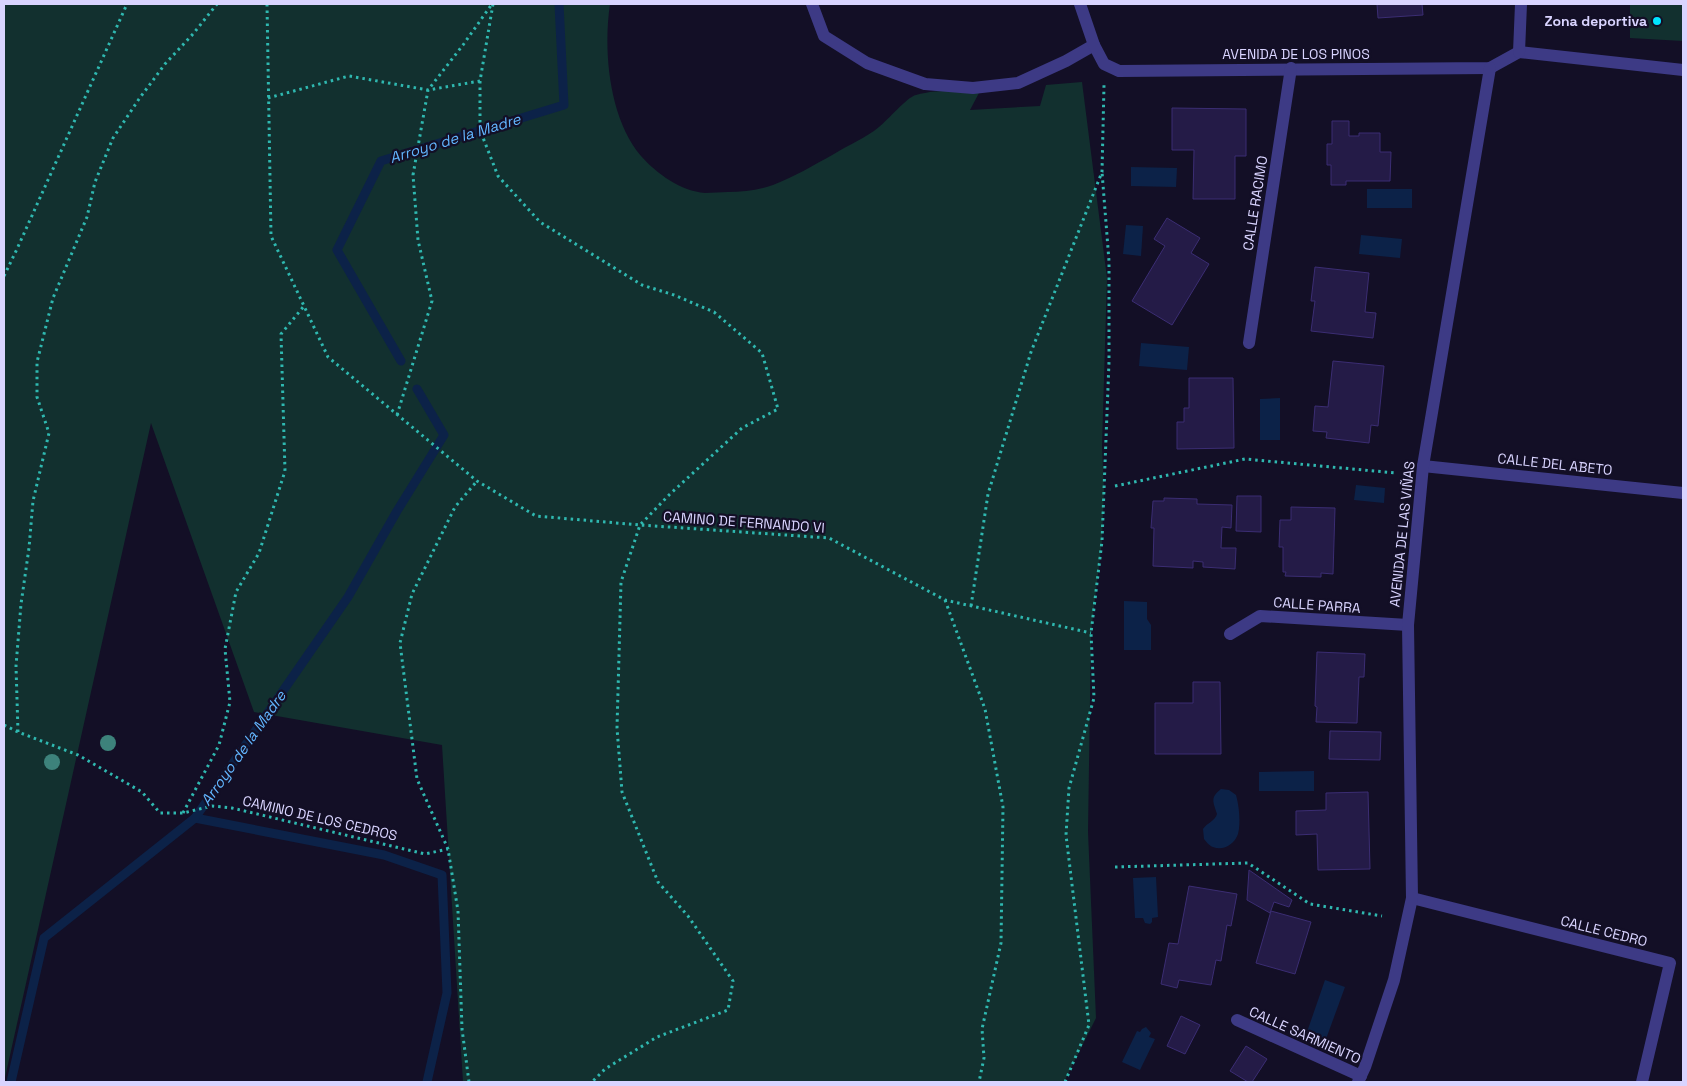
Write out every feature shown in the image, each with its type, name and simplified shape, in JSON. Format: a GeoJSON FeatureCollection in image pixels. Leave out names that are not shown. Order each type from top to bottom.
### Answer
{"type":"FeatureCollection","features":[{"type":"Feature","properties":{"kind":"street"},"geometry":{"type":"LineString","coordinates":[[812,4],[824,36],[867,62],[925,84],[973,88],[1018,83],[1066,61],[1094,45],[1080,4]]}},
{"type":"Feature","properties":{"kind":"street"},"geometry":{"type":"LineString","coordinates":[[1520,52],[1521,4]]}},
{"type":"Feature","properties":{"kind":"street","name":"AVENIDA DE LOS PINOS"},"geometry":{"type":"LineString","coordinates":[[1094,45],[1104,64],[1119,71],[1291,68],[1490,68]]}},
{"type":"Feature","properties":{"kind":"street"},"geometry":{"type":"LineString","coordinates":[[1490,68],[1520,52],[1683,70]]}},
{"type":"Feature","properties":{"kind":"street","name":"CALLE RACIMO"},"geometry":{"type":"LineString","coordinates":[[1249,343],[1291,68]]}},
{"type":"Feature","properties":{"kind":"street","name":"AVENIDA DE LAS VIÑAS"},"geometry":{"type":"LineString","coordinates":[[1359,1079],[1394,980],[1412,898],[1408,625],[1423,466],[1490,68]]}},
{"type":"Feature","properties":{"kind":"street","name":"CALLE DEL ABETO"},"geometry":{"type":"LineString","coordinates":[[1423,466],[1683,493]]}},
{"type":"Feature","properties":{"kind":"street","name":"CALLE PARRA"},"geometry":{"type":"LineString","coordinates":[[1230,634],[1260,616],[1408,625]]}},
{"type":"Feature","properties":{"kind":"street","name":"CALLE CEDRO"},"geometry":{"type":"LineString","coordinates":[[1412,898],[1670,963],[1642,1082]]}},
{"type":"Feature","properties":{"kind":"street","name":"CALLE SARMIENTO"},"geometry":{"type":"LineString","coordinates":[[1237,1020],[1359,1079]]}},
{"type":"Feature","properties":{"kind":"path"},"geometry":{"type":"LineString","coordinates":[[4,276],[127,4]]}},
{"type":"Feature","properties":{"kind":"path"},"geometry":{"type":"LineString","coordinates":[[18,732],[16,666],[21,604],[33,501],[49,433],[37,397],[37,362],[53,298],[87,217],[95,182],[113,138],[165,64],[193,34],[216,4]]}},
{"type":"Feature","properties":{"kind":"path","name":"CAMINO DE FERNANDO VI"},"geometry":{"type":"LineString","coordinates":[[267,4],[271,236],[328,357],[477,481],[536,516],[829,538],[945,600],[1091,633]]}},
{"type":"Feature","properties":{"kind":"path"},"geometry":{"type":"LineString","coordinates":[[492,4],[480,80],[480,130],[498,176],[540,222],[642,285],[674,295],[714,312],[762,353],[778,409],[742,428],[669,495],[640,525],[621,582],[617,728],[622,792],[658,882],[688,916],[733,981],[728,1010],[657,1037],[605,1069],[592,1082]]}},
{"type":"Feature","properties":{"kind":"path"},"geometry":{"type":"LineString","coordinates":[[397,415],[432,301],[418,240],[413,175],[428,90],[492,4]]}},
{"type":"Feature","properties":{"kind":"path"},"geometry":{"type":"LineString","coordinates":[[268,98],[349,76],[428,90],[480,80]]}},
{"type":"Feature","properties":{"kind":"path"},"geometry":{"type":"LineString","coordinates":[[1065,1082],[1089,1024],[1066,835],[1069,788],[1094,698],[1091,633],[1102,541],[1109,362],[1109,261],[1102,172],[1104,98]]}},
{"type":"Feature","properties":{"kind":"path"},"geometry":{"type":"LineString","coordinates":[[971,606],[988,494],[1002,447],[1031,352],[1102,172]]}},
{"type":"Feature","properties":{"kind":"path"},"geometry":{"type":"LineString","coordinates":[[183,812],[219,745],[230,702],[225,649],[236,592],[259,553],[285,471],[282,334],[304,306]]}},
{"type":"Feature","properties":{"kind":"path"},"geometry":{"type":"LineString","coordinates":[[1115,486],[1245,459],[1396,473]]}},
{"type":"Feature","properties":{"kind":"path"},"geometry":{"type":"LineString","coordinates":[[469,1082],[462,1029],[458,911],[448,849],[417,779],[400,643],[412,594],[454,507],[477,481]]}},
{"type":"Feature","properties":{"kind":"path"},"geometry":{"type":"LineString","coordinates":[[945,600],[985,709],[1003,807],[1001,943],[982,1029],[984,1058],[979,1082]]}},
{"type":"Feature","properties":{"kind":"path","name":"CAMINO DE LOS CEDROS"},"geometry":{"type":"LineString","coordinates":[[4,725],[78,755],[110,773],[142,792],[160,814],[183,812],[212,806],[232,808],[425,854],[448,849]]}},
{"type":"Feature","properties":{"kind":"path"},"geometry":{"type":"LineString","coordinates":[[1115,867],[1248,863],[1310,904],[1382,916]]}},
{"type":"Feature","properties":{"kind":"green space"},"geometry":{"type":"Polygon","coordinates":[[[4,4],[610,4],[607,42],[608,63],[615,104],[630,140],[641,156],[662,175],[687,189],[705,193],[739,192],[757,189],[789,178],[868,135],[916,95],[940,91],[980,91],[970,110],[1040,106],[1046,85],[1082,82],[1107,278],[1102,446],[1104,490],[1102,541],[1091,633],[1088,832],[1096,1018],[1064,1082],[463,1082],[442,745],[254,712],[151,423],[4,1082],[4,4]]]}},
{"type":"Feature","properties":{"kind":"green space","name":"Zona deportiva"},"geometry":{"type":"Polygon","coordinates":[[[1630,4],[1683,4],[1683,41],[1630,38],[1630,4]]]}},
{"type":"Feature","properties":{"kind":"water"},"geometry":{"type":"Polygon","coordinates":[[[1131,167],[1177,168],[1176,187],[1131,186],[1131,167]]]}},
{"type":"Feature","properties":{"kind":"water"},"geometry":{"type":"Polygon","coordinates":[[[1367,189],[1412,189],[1412,208],[1367,208],[1367,189]]]}},
{"type":"Feature","properties":{"kind":"water"},"geometry":{"type":"Polygon","coordinates":[[[1126,225],[1143,226],[1141,256],[1123,254],[1126,225]]]}},
{"type":"Feature","properties":{"kind":"water"},"geometry":{"type":"Polygon","coordinates":[[[1361,235],[1402,239],[1400,258],[1359,254],[1361,235]]]}},
{"type":"Feature","properties":{"kind":"water"},"geometry":{"type":"Polygon","coordinates":[[[1141,343],[1189,347],[1187,370],[1139,366],[1141,343]]]}},
{"type":"Feature","properties":{"kind":"water"},"geometry":{"type":"Polygon","coordinates":[[[1280,398],[1280,440],[1260,440],[1260,399],[1280,398]]]}},
{"type":"Feature","properties":{"kind":"water"},"geometry":{"type":"Polygon","coordinates":[[[1356,485],[1385,488],[1384,503],[1354,500],[1356,485]]]}},
{"type":"Feature","properties":{"kind":"water"},"geometry":{"type":"Polygon","coordinates":[[[1124,601],[1147,602],[1147,619],[1151,625],[1151,650],[1124,650],[1124,601]]]}},
{"type":"Feature","properties":{"kind":"water"},"geometry":{"type":"Polygon","coordinates":[[[1314,771],[1314,791],[1259,791],[1259,772],[1314,771]]]}},
{"type":"Feature","properties":{"kind":"water"},"geometry":{"type":"Polygon","coordinates":[[[1221,789],[1229,790],[1236,795],[1239,809],[1239,830],[1231,844],[1224,848],[1217,848],[1210,846],[1204,839],[1203,829],[1217,814],[1214,798],[1221,789]]]}},
{"type":"Feature","properties":{"kind":"water"},"geometry":{"type":"Polygon","coordinates":[[[1156,877],[1158,917],[1152,918],[1150,924],[1145,923],[1143,918],[1135,918],[1133,878],[1156,877]]]}},
{"type":"Feature","properties":{"kind":"water"},"geometry":{"type":"Polygon","coordinates":[[[1325,980],[1345,987],[1326,1039],[1307,1032],[1325,980]]]}},
{"type":"Feature","properties":{"kind":"water"},"geometry":{"type":"Polygon","coordinates":[[[1146,1027],[1151,1033],[1149,1037],[1155,1039],[1140,1070],[1122,1062],[1137,1031],[1140,1032],[1146,1027]]]}},
{"type":"Feature","properties":{"kind":"building"},"geometry":{"type":"Polygon","coordinates":[[[1377,4],[1422,4],[1423,15],[1378,18],[1377,4]]]}},
{"type":"Feature","properties":{"kind":"building"},"geometry":{"type":"Polygon","coordinates":[[[1172,108],[1246,109],[1246,156],[1235,156],[1235,199],[1193,199],[1194,150],[1172,150],[1172,108]]]}},
{"type":"Feature","properties":{"kind":"building"},"geometry":{"type":"Polygon","coordinates":[[[1332,121],[1349,121],[1349,136],[1359,136],[1359,133],[1380,133],[1380,152],[1391,152],[1390,181],[1346,181],[1346,185],[1331,185],[1331,165],[1327,165],[1327,144],[1332,144],[1332,121]]]}},
{"type":"Feature","properties":{"kind":"building"},"geometry":{"type":"Polygon","coordinates":[[[1167,218],[1200,238],[1191,253],[1209,264],[1172,325],[1132,301],[1165,246],[1154,239],[1167,218]]]}},
{"type":"Feature","properties":{"kind":"building"},"geometry":{"type":"Polygon","coordinates":[[[1315,267],[1369,273],[1365,312],[1376,313],[1373,338],[1311,331],[1315,301],[1311,301],[1315,267]]]}},
{"type":"Feature","properties":{"kind":"building"},"geometry":{"type":"Polygon","coordinates":[[[1333,361],[1384,366],[1378,426],[1371,425],[1369,443],[1326,438],[1327,432],[1313,431],[1315,406],[1328,407],[1333,361]]]}},
{"type":"Feature","properties":{"kind":"building"},"geometry":{"type":"Polygon","coordinates":[[[1189,378],[1233,378],[1234,448],[1177,449],[1177,422],[1184,422],[1184,408],[1189,408],[1189,378]]]}},
{"type":"Feature","properties":{"kind":"building"},"geometry":{"type":"Polygon","coordinates":[[[1237,496],[1261,496],[1261,532],[1236,531],[1237,496]]]}},
{"type":"Feature","properties":{"kind":"building"},"geometry":{"type":"Polygon","coordinates":[[[1164,498],[1197,499],[1197,504],[1232,505],[1231,528],[1222,527],[1221,548],[1236,548],[1235,569],[1203,567],[1203,562],[1193,561],[1193,568],[1153,566],[1154,528],[1151,528],[1153,501],[1164,501],[1164,498]]]}},
{"type":"Feature","properties":{"kind":"building"},"geometry":{"type":"Polygon","coordinates":[[[1291,507],[1335,508],[1333,574],[1321,573],[1321,577],[1285,576],[1286,572],[1283,572],[1283,547],[1279,547],[1280,520],[1291,520],[1291,507]]]}},
{"type":"Feature","properties":{"kind":"building"},"geometry":{"type":"Polygon","coordinates":[[[1317,652],[1365,654],[1364,677],[1359,677],[1357,723],[1316,722],[1317,652]]]}},
{"type":"Feature","properties":{"kind":"building"},"geometry":{"type":"Polygon","coordinates":[[[1193,682],[1220,682],[1221,754],[1155,754],[1155,703],[1193,703],[1193,682]]]}},
{"type":"Feature","properties":{"kind":"building"},"geometry":{"type":"Polygon","coordinates":[[[1330,731],[1381,732],[1380,760],[1329,759],[1330,731]]]}},
{"type":"Feature","properties":{"kind":"building"},"geometry":{"type":"Polygon","coordinates":[[[1368,792],[1370,869],[1318,870],[1317,834],[1296,835],[1296,811],[1326,810],[1326,793],[1368,792]]]}},
{"type":"Feature","properties":{"kind":"building"},"geometry":{"type":"Polygon","coordinates":[[[1249,870],[1292,900],[1289,907],[1274,902],[1270,913],[1247,900],[1249,870]]]}},
{"type":"Feature","properties":{"kind":"building"},"geometry":{"type":"Polygon","coordinates":[[[1189,886],[1237,894],[1231,926],[1227,925],[1221,961],[1216,960],[1211,985],[1179,980],[1177,988],[1161,984],[1169,943],[1178,944],[1189,886]]]}},
{"type":"Feature","properties":{"kind":"building"},"geometry":{"type":"Polygon","coordinates":[[[1271,911],[1311,922],[1295,974],[1256,963],[1271,911]]]}},
{"type":"Feature","properties":{"kind":"building"},"geometry":{"type":"Polygon","coordinates":[[[1181,1016],[1200,1025],[1185,1054],[1167,1046],[1181,1016]]]}},
{"type":"Feature","properties":{"kind":"building"},"geometry":{"type":"Polygon","coordinates":[[[1246,1046],[1267,1059],[1252,1082],[1248,1082],[1230,1071],[1246,1046]]]}},
{"type":"Feature","properties":{"kind":"waterway","name":"Arroyo de la Madre"},"geometry":{"type":"LineString","coordinates":[[401,361],[337,250],[381,161],[564,105],[559,4]]}},
{"type":"Feature","properties":{"kind":"waterway","name":"Arroyo de la Madre"},"geometry":{"type":"LineString","coordinates":[[11,1082],[44,938],[195,818],[348,597],[397,511],[444,435],[417,389]]}},
{"type":"Feature","properties":{"kind":"waterway"},"geometry":{"type":"LineString","coordinates":[[195,818],[384,855],[442,875],[447,993],[427,1082]]}},
{"type":"Feature","properties":{"kind":"place","name":"Zona deportiva"},"geometry":{"type":"Point","coordinates":[1657,21]}}]}
